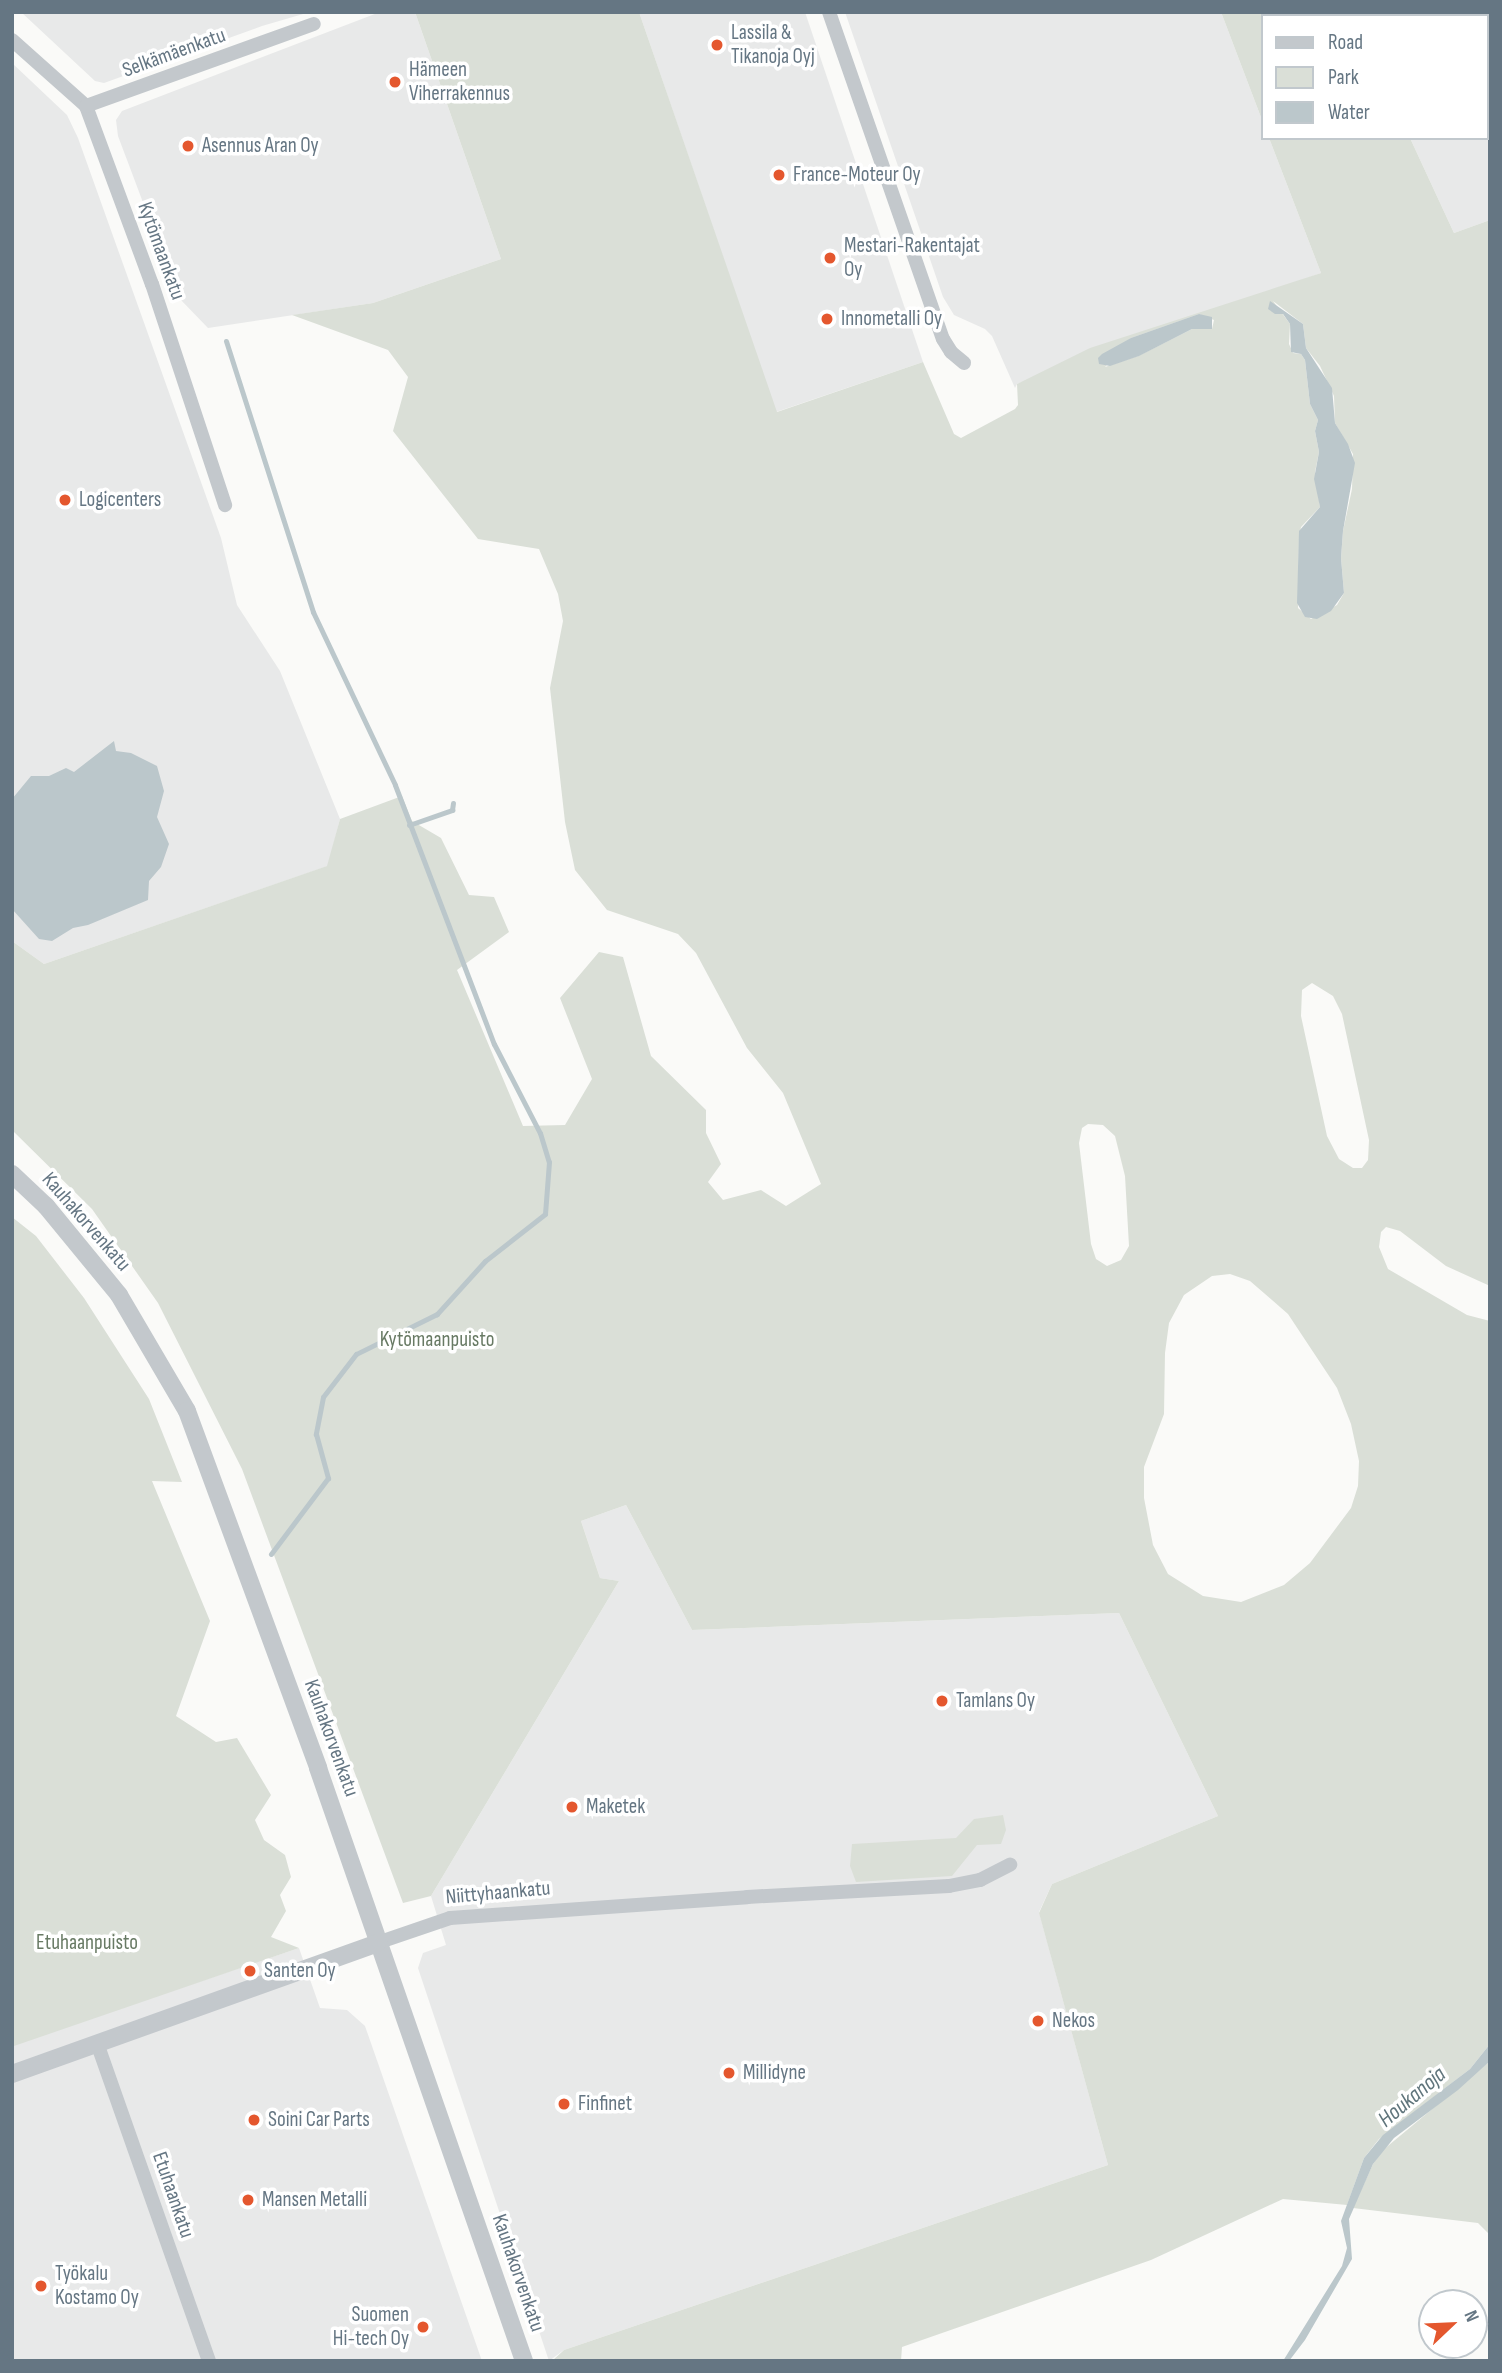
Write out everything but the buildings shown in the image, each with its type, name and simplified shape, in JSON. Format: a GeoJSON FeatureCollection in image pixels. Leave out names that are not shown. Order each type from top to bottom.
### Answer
{"type":"FeatureCollection","features":[{"type":"Feature","properties":{"kind":"street"},"geometry":{"type":"LineString","coordinates":[[829,12],[943,339],[951,352],[964,363]]}},
{"type":"Feature","properties":{"kind":"street","name":"Selkämäenkatu"},"geometry":{"type":"LineString","coordinates":[[86,106],[314,24]]}},
{"type":"Feature","properties":{"kind":"street","name":"Kytömaankatu"},"geometry":{"type":"LineString","coordinates":[[12,40],[86,106],[152,284],[225,505]]}},
{"type":"Feature","properties":{"kind":"street","name":"Kauhakorvenkatu"},"geometry":{"type":"LineString","coordinates":[[12,1174],[46,1206],[119,1295],[187,1411],[314,1755],[524,2361]]}},
{"type":"Feature","properties":{"kind":"street","name":"Niittyhaankatu"},"geometry":{"type":"LineString","coordinates":[[12,2074],[450,1918],[949,1886],[979,1880],[1010,1865]]}},
{"type":"Feature","properties":{"kind":"street","name":"Etuhaankatu"},"geometry":{"type":"LineString","coordinates":[[97,2043],[209,2361]]}},
{"type":"Feature","properties":{"kind":"shaded area"},"geometry":{"type":"Polygon","coordinates":[[[21,12],[310,12],[262,26],[104,83],[95,81],[21,12]]]}},
{"type":"Feature","properties":{"kind":"shaded area"},"geometry":{"type":"Polygon","coordinates":[[[380,12],[415,12],[501,259],[373,303],[208,328],[179,298],[118,136],[116,120],[122,111],[380,12]]]}},
{"type":"Feature","properties":{"kind":"shaded area"},"geometry":{"type":"Polygon","coordinates":[[[639,12],[805,12],[923,362],[776,412],[639,12]]]}},
{"type":"Feature","properties":{"kind":"shaded area"},"geometry":{"type":"Polygon","coordinates":[[[845,12],[1221,12],[1260,115],[1260,140],[1270,140],[1321,273],[1017,384],[1015,388],[992,336],[985,329],[954,315],[943,297],[845,12]]]}},
{"type":"Feature","properties":{"kind":"shaded area"},"geometry":{"type":"Polygon","coordinates":[[[1350,12],[1490,12],[1490,220],[1454,233],[1411,140],[1488,140],[1488,14],[1350,12]]]}},
{"type":"Feature","properties":{"kind":"shaded area"},"geometry":{"type":"Polygon","coordinates":[[[12,63],[67,115],[78,138],[221,538],[237,605],[280,671],[340,819],[328,866],[44,964],[12,941],[12,63]]]}},
{"type":"Feature","properties":{"kind":"shaded area"},"geometry":{"type":"Polygon","coordinates":[[[626,1505],[692,1630],[1119,1613],[1218,1816],[1052,1884],[1039,1912],[1108,2165],[564,2350],[549,2361],[418,1968],[423,1953],[446,1945],[431,1896],[619,1581],[600,1578],[581,1521],[626,1505]]]}},
{"type":"Feature","properties":{"kind":"shaded area"},"geometry":{"type":"Polygon","coordinates":[[[299,1948],[320,2008],[347,2010],[365,2026],[482,2361],[12,2361],[12,2045],[299,1948]]]}},
{"type":"Feature","properties":{"kind":"green space","name":"Kytömaanpuisto"},"geometry":{"type":"Polygon","coordinates":[[[415,12],[639,12],[777,412],[923,362],[954,434],[961,438],[1015,409],[1018,405],[1017,384],[1090,348],[1321,273],[1270,140],[1411,140],[1454,233],[1490,220],[1490,1286],[1446,1266],[1400,1231],[1386,1227],[1381,1232],[1379,1247],[1388,1269],[1467,1315],[1490,1321],[1490,2044],[1470,2069],[1379,2139],[1364,2158],[1347,2205],[1283,2199],[1151,2260],[902,2347],[901,2361],[552,2361],[564,2350],[1108,2165],[1039,1913],[1052,1884],[1218,1816],[1119,1613],[692,1630],[626,1505],[581,1521],[600,1578],[619,1581],[431,1896],[403,1903],[242,1469],[158,1303],[92,1209],[12,1130],[12,941],[44,964],[327,866],[340,819],[402,796],[412,821],[441,838],[469,895],[494,897],[509,932],[457,970],[523,1126],[565,1125],[592,1079],[560,998],[599,952],[623,957],[651,1056],[706,1110],[706,1133],[721,1164],[708,1182],[723,1200],[761,1190],[786,1206],[821,1184],[783,1093],[747,1048],[696,953],[678,934],[607,910],[575,870],[565,822],[550,688],[563,621],[558,594],[539,549],[478,539],[393,431],[408,377],[388,350],[292,315],[373,303],[501,259],[415,12]],[[1273,301],[1290,324],[1289,344],[1293,353],[1301,354],[1305,360],[1310,404],[1318,420],[1315,431],[1319,452],[1315,472],[1320,507],[1301,527],[1299,538],[1298,608],[1311,619],[1337,605],[1344,593],[1341,558],[1343,531],[1352,489],[1353,454],[1335,423],[1334,396],[1320,366],[1306,348],[1303,324],[1273,301]],[[1199,314],[1131,338],[1105,367],[1138,356],[1192,329],[1212,329],[1214,320],[1199,314]],[[1312,983],[1302,990],[1301,1016],[1327,1136],[1339,1159],[1353,1168],[1362,1168],[1368,1160],[1369,1140],[1342,1014],[1333,996],[1312,983]],[[1088,1124],[1082,1128],[1079,1143],[1091,1244],[1096,1259],[1107,1266],[1121,1260],[1129,1246],[1125,1176],[1115,1136],[1103,1125],[1088,1124]],[[1230,1274],[1212,1276],[1184,1295],[1169,1323],[1165,1353],[1164,1414],[1144,1467],[1144,1498],[1153,1545],[1168,1574],[1203,1596],[1241,1602],[1284,1585],[1310,1563],[1351,1508],[1358,1486],[1359,1461],[1351,1424],[1337,1388],[1288,1314],[1250,1281],[1230,1274]]]}},
{"type":"Feature","properties":{"kind":"green space"},"geometry":{"type":"Polygon","coordinates":[[[1221,12],[1350,12],[1351,14],[1260,14],[1260,115],[1221,12]]]}},
{"type":"Feature","properties":{"kind":"green space","name":"Etuhaanpuisto"},"geometry":{"type":"Polygon","coordinates":[[[12,1217],[36,1236],[84,1298],[149,1399],[182,1482],[152,1481],[210,1621],[176,1716],[216,1742],[237,1738],[271,1795],[255,1820],[264,1840],[285,1855],[291,1877],[280,1895],[286,1911],[271,1937],[299,1948],[14,2046],[12,1217]]]}},
{"type":"Feature","properties":{"kind":"green space"},"geometry":{"type":"Polygon","coordinates":[[[1003,1815],[1006,1830],[1001,1844],[977,1845],[952,1876],[856,1882],[850,1866],[852,1844],[956,1838],[974,1819],[1003,1815]]]}},
{"type":"Feature","properties":{"kind":"green space"},"geometry":{"type":"Polygon","coordinates":[[[1490,2061],[1490,2235],[1478,2223],[1353,2208],[1373,2164],[1383,2150],[1490,2061]]]}},
{"type":"Feature","properties":{"kind":"water"},"geometry":{"type":"Polygon","coordinates":[[[1270,301],[1303,324],[1306,348],[1332,388],[1335,423],[1348,444],[1355,463],[1343,531],[1341,558],[1344,593],[1331,611],[1317,619],[1305,617],[1297,603],[1299,531],[1320,507],[1314,479],[1319,452],[1315,431],[1318,420],[1310,404],[1305,360],[1301,354],[1291,352],[1290,324],[1283,314],[1275,314],[1268,309],[1270,301]]]}},
{"type":"Feature","properties":{"kind":"water"},"geometry":{"type":"Polygon","coordinates":[[[1199,314],[1212,317],[1212,329],[1192,329],[1139,356],[1110,366],[1099,364],[1098,358],[1102,354],[1131,338],[1199,314]]]}},
{"type":"Feature","properties":{"kind":"water"},"geometry":{"type":"Polygon","coordinates":[[[114,741],[116,751],[131,753],[157,766],[164,791],[157,817],[169,844],[161,867],[149,881],[148,900],[88,925],[73,928],[52,941],[39,939],[12,909],[12,799],[31,776],[49,776],[66,768],[74,772],[114,741]]]}},
{"type":"Feature","properties":{"kind":"water"},"geometry":{"type":"Polygon","coordinates":[[[1490,2044],[1490,2061],[1458,2090],[1394,2138],[1373,2164],[1349,2219],[1352,2259],[1305,2340],[1289,2361],[1283,2361],[1342,2266],[1347,2248],[1341,2221],[1364,2158],[1383,2135],[1470,2069],[1490,2044]]]}},
{"type":"Feature","properties":{"kind":"waterway"},"geometry":{"type":"LineString","coordinates":[[226,341],[313,612],[395,785],[494,1044],[540,1133],[549,1162],[545,1214],[485,1261],[437,1314],[356,1354],[323,1397],[316,1434],[328,1478],[271,1554]]}},
{"type":"Feature","properties":{"kind":"waterway"},"geometry":{"type":"LineString","coordinates":[[409,825],[452,810],[453,803]]}},
{"type":"Feature","properties":{"kind":"place","name":"Lassila & Tikanoja Oyj"},"geometry":{"type":"Point","coordinates":[717,45]}},
{"type":"Feature","properties":{"kind":"place","name":"Hämeen Viherrakennus"},"geometry":{"type":"Point","coordinates":[395,82]}},
{"type":"Feature","properties":{"kind":"place","name":"Asennus Aran Oy"},"geometry":{"type":"Point","coordinates":[188,146]}},
{"type":"Feature","properties":{"kind":"place","name":"France-Moteur Oy"},"geometry":{"type":"Point","coordinates":[779,175]}},
{"type":"Feature","properties":{"kind":"place","name":"Mestari-Rakentajat Oy"},"geometry":{"type":"Point","coordinates":[830,258]}},
{"type":"Feature","properties":{"kind":"place","name":"Innometalli Oy"},"geometry":{"type":"Point","coordinates":[827,319]}},
{"type":"Feature","properties":{"kind":"place","name":"Logicenters"},"geometry":{"type":"Point","coordinates":[65,500]}},
{"type":"Feature","properties":{"kind":"place","name":"Tamlans Oy"},"geometry":{"type":"Point","coordinates":[942,1701]}},
{"type":"Feature","properties":{"kind":"place","name":"Maketek"},"geometry":{"type":"Point","coordinates":[572,1807]}},
{"type":"Feature","properties":{"kind":"place","name":"Santen Oy"},"geometry":{"type":"Point","coordinates":[250,1971]}},
{"type":"Feature","properties":{"kind":"place","name":"Nekos"},"geometry":{"type":"Point","coordinates":[1038,2021]}},
{"type":"Feature","properties":{"kind":"place","name":"Millidyne"},"geometry":{"type":"Point","coordinates":[729,2073]}},
{"type":"Feature","properties":{"kind":"place","name":"Finfinet"},"geometry":{"type":"Point","coordinates":[564,2104]}},
{"type":"Feature","properties":{"kind":"place","name":"Soini Car Parts"},"geometry":{"type":"Point","coordinates":[254,2120]}},
{"type":"Feature","properties":{"kind":"place","name":"Mansen Metalli"},"geometry":{"type":"Point","coordinates":[248,2200]}},
{"type":"Feature","properties":{"kind":"place","name":"Työkalu Kostamo Oy"},"geometry":{"type":"Point","coordinates":[41,2286]}},
{"type":"Feature","properties":{"kind":"place","name":"Suomen Hi-tech Oy"},"geometry":{"type":"Point","coordinates":[423,2327]}},
{"type":"Feature","properties":{"kind":"water label","name":"Houkanoja"},"geometry":{"type":"Point","coordinates":[1412,2097]}}]}
